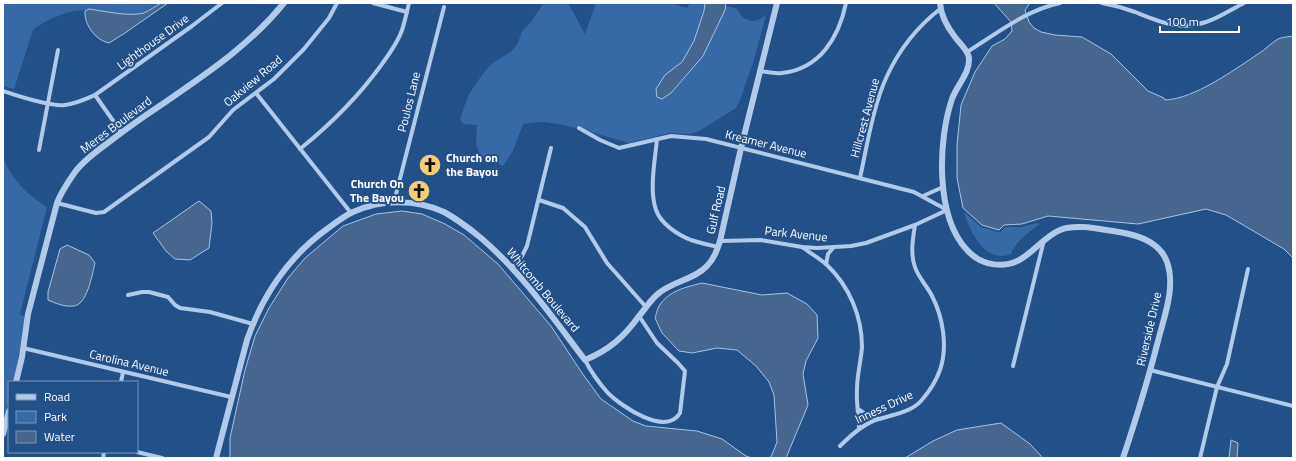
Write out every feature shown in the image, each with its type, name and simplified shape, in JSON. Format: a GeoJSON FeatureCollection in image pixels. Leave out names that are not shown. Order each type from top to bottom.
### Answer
{"type":"FeatureCollection","features":[{"type":"Feature","properties":{"kind":"street","name":"Lighthouse Drive"},"geometry":{"type":"LineString","coordinates":[[3,91],[48,103],[67,105],[95,95],[222,3]]}},
{"type":"Feature","properties":{"kind":"street","name":"Meres Boulevard"},"geometry":{"type":"LineString","coordinates":[[16,381],[28,314],[57,203],[63,190],[80,166],[96,151],[121,132],[242,47],[261,30],[284,3]]}},
{"type":"Feature","properties":{"kind":"street","name":"Oakview Road"},"geometry":{"type":"LineString","coordinates":[[57,203],[96,213],[106,211],[191,151],[211,135],[232,110],[276,77],[304,49],[328,18],[337,3]]}},
{"type":"Feature","properties":{"kind":"street"},"geometry":{"type":"LineString","coordinates":[[373,3],[407,12]]}},
{"type":"Feature","properties":{"kind":"street"},"geometry":{"type":"LineString","coordinates":[[300,149],[350,104],[369,82],[388,56],[401,33],[409,3]]}},
{"type":"Feature","properties":{"kind":"street","name":"Gulf Road"},"geometry":{"type":"LineString","coordinates":[[585,360],[612,346],[655,297],[667,288],[706,267],[713,259],[719,244],[776,3]]}},
{"type":"Feature","properties":{"kind":"street"},"geometry":{"type":"LineString","coordinates":[[760,71],[773,73],[793,71],[803,68],[816,60],[832,41],[842,21],[846,3]]}},
{"type":"Feature","properties":{"kind":"street"},"geometry":{"type":"LineString","coordinates":[[940,6],[950,29],[967,52],[1031,13],[1060,3]]}},
{"type":"Feature","properties":{"kind":"street"},"geometry":{"type":"LineString","coordinates":[[1102,3],[1124,8],[1158,22],[1175,25],[1192,25],[1207,22],[1244,3]]}},
{"type":"Feature","properties":{"kind":"street","name":"Hillcrest Avenue"},"geometry":{"type":"LineString","coordinates":[[860,178],[875,110],[886,77],[910,37],[940,6]]}},
{"type":"Feature","properties":{"kind":"street","name":"Poulos Lane"},"geometry":{"type":"LineString","coordinates":[[394,202],[444,7]]}},
{"type":"Feature","properties":{"kind":"street"},"geometry":{"type":"LineString","coordinates":[[39,150],[58,50]]}},
{"type":"Feature","properties":{"kind":"street","name":"Riverside Drive"},"geometry":{"type":"LineString","coordinates":[[967,52],[969,66],[953,96],[946,124],[942,161],[943,187],[947,210],[961,244],[975,257],[986,263],[999,264],[1014,262],[1024,258],[1044,240],[1062,229],[1084,228],[1125,233],[1139,237],[1156,246],[1167,261],[1170,271],[1170,291],[1150,370],[1123,458]]}},
{"type":"Feature","properties":{"kind":"street"},"geometry":{"type":"LineString","coordinates":[[256,93],[351,213]]}},
{"type":"Feature","properties":{"kind":"street"},"geometry":{"type":"LineString","coordinates":[[95,95],[121,132]]}},
{"type":"Feature","properties":{"kind":"street","name":"Kreamer Avenue"},"geometry":{"type":"LineString","coordinates":[[579,128],[600,140],[619,148],[671,136],[706,139],[914,192],[947,210]]}},
{"type":"Feature","properties":{"kind":"street","name":"Park Avenue"},"geometry":{"type":"LineString","coordinates":[[657,139],[653,186],[656,209],[659,215],[674,232],[692,240],[719,244],[761,240],[802,247],[851,246],[866,243],[915,225],[947,210]]}},
{"type":"Feature","properties":{"kind":"street"},"geometry":{"type":"LineString","coordinates":[[512,268],[527,248],[551,148]]}},
{"type":"Feature","properties":{"kind":"street"},"geometry":{"type":"LineString","coordinates":[[923,196],[943,187]]}},
{"type":"Feature","properties":{"kind":"street"},"geometry":{"type":"LineString","coordinates":[[539,200],[560,206],[585,227],[607,263],[646,307]]}},
{"type":"Feature","properties":{"kind":"street","name":"Whitcomb Boulevard"},"geometry":{"type":"LineString","coordinates":[[216,458],[243,353],[260,307],[271,289],[295,257],[320,234],[351,213],[376,205],[394,202],[406,203],[436,209],[463,224],[479,236],[531,289],[585,360],[592,374],[608,393],[635,413],[658,421],[670,421],[679,415],[685,371],[657,343],[639,316]]}},
{"type":"Feature","properties":{"kind":"street","name":"Inness Drive"},"geometry":{"type":"LineString","coordinates":[[840,446],[859,429],[880,419],[895,415],[918,403],[938,376],[942,364],[943,340],[941,319],[932,296],[914,266],[913,249],[915,225]]}},
{"type":"Feature","properties":{"kind":"street"},"geometry":{"type":"LineString","coordinates":[[1013,366],[1044,240]]}},
{"type":"Feature","properties":{"kind":"street"},"geometry":{"type":"LineString","coordinates":[[802,247],[826,264],[839,279],[849,294],[858,318],[862,345],[857,389],[859,429]]}},
{"type":"Feature","properties":{"kind":"street"},"geometry":{"type":"LineString","coordinates":[[826,264],[828,254],[834,247]]}},
{"type":"Feature","properties":{"kind":"street"},"geometry":{"type":"LineString","coordinates":[[1200,458],[1217,387],[1227,364],[1248,269]]}},
{"type":"Feature","properties":{"kind":"street"},"geometry":{"type":"LineString","coordinates":[[128,295],[149,292],[168,297],[180,308],[210,312],[253,324]]}},
{"type":"Feature","properties":{"kind":"street","name":"Carolina Avenue"},"geometry":{"type":"LineString","coordinates":[[23,348],[231,397]]}},
{"type":"Feature","properties":{"kind":"street"},"geometry":{"type":"LineString","coordinates":[[1150,370],[1293,406]]}},
{"type":"Feature","properties":{"kind":"street"},"geometry":{"type":"LineString","coordinates":[[121,381],[123,372]]}},
{"type":"Feature","properties":{"kind":"street"},"geometry":{"type":"LineString","coordinates":[[858,409],[870,417],[880,419]]}},
{"type":"Feature","properties":{"kind":"street"},"geometry":{"type":"LineString","coordinates":[[3,434],[8,421]]}},
{"type":"Feature","properties":{"kind":"street"},"geometry":{"type":"LineString","coordinates":[[138,452],[162,458]]}},
{"type":"Feature","properties":{"kind":"green space"},"geometry":{"type":"Polygon","coordinates":[[[3,3],[161,3],[144,13],[138,14],[116,13],[89,9],[72,11],[46,21],[33,30],[14,89],[3,86],[3,3]]]}},
{"type":"Feature","properties":{"kind":"green space"},"geometry":{"type":"Polygon","coordinates":[[[544,3],[568,3],[585,34],[596,3],[670,3],[687,8],[690,3],[705,3],[700,26],[690,49],[680,63],[665,75],[671,93],[703,56],[725,10],[725,5],[737,9],[743,18],[752,21],[758,20],[766,15],[754,60],[736,108],[699,131],[690,134],[670,133],[629,143],[591,132],[579,125],[576,128],[537,122],[523,124],[513,151],[503,166],[480,155],[476,144],[477,125],[463,124],[460,118],[469,94],[482,75],[491,64],[512,51],[518,43],[522,31],[531,22],[544,3]]]}},
{"type":"Feature","properties":{"kind":"green space"},"geometry":{"type":"Polygon","coordinates":[[[3,158],[11,173],[21,186],[47,207],[20,314],[25,317],[13,381],[8,381],[8,401],[3,422],[3,158]]]}},
{"type":"Feature","properties":{"kind":"green space"},"geometry":{"type":"Polygon","coordinates":[[[964,212],[981,227],[998,232],[1001,232],[1005,227],[1022,227],[1036,223],[1040,224],[1020,241],[1013,249],[1011,254],[1002,256],[986,250],[980,244],[970,228],[964,212]]]}},
{"type":"Feature","properties":{"kind":"water"},"geometry":{"type":"Polygon","coordinates":[[[161,3],[168,3],[109,43],[99,39],[91,31],[86,21],[85,11],[89,9],[116,13],[138,14],[144,13],[161,3]]]}},
{"type":"Feature","properties":{"kind":"water"},"geometry":{"type":"Polygon","coordinates":[[[705,3],[726,3],[725,10],[703,56],[671,93],[662,99],[657,97],[656,89],[665,75],[682,62],[694,41],[704,11],[705,3]]]}},
{"type":"Feature","properties":{"kind":"water"},"geometry":{"type":"Polygon","coordinates":[[[994,3],[1030,3],[1025,10],[1029,22],[1034,28],[1041,32],[1055,35],[1082,37],[1111,54],[1148,91],[1164,98],[1165,100],[1188,95],[1213,83],[1261,52],[1278,39],[1293,36],[1293,258],[1284,249],[1226,215],[1206,209],[1138,224],[1048,216],[1022,224],[1004,225],[999,230],[982,225],[963,208],[957,178],[957,145],[961,105],[975,72],[992,46],[1005,39],[1012,31],[1011,22],[994,3]]]}},
{"type":"Feature","properties":{"kind":"water"},"geometry":{"type":"Polygon","coordinates":[[[199,201],[211,211],[212,223],[209,248],[190,260],[175,259],[166,251],[153,233],[199,201]]]}},
{"type":"Feature","properties":{"kind":"water"},"geometry":{"type":"Polygon","coordinates":[[[402,211],[422,214],[445,224],[464,235],[498,264],[551,326],[601,399],[633,421],[646,426],[697,431],[722,439],[746,456],[752,458],[230,458],[230,438],[245,370],[255,336],[269,308],[288,278],[305,258],[343,226],[376,214],[402,211]]]}},
{"type":"Feature","properties":{"kind":"water"},"geometry":{"type":"Polygon","coordinates":[[[67,245],[89,255],[95,263],[85,296],[78,305],[73,306],[63,305],[48,300],[48,292],[60,249],[67,245]]]}},
{"type":"Feature","properties":{"kind":"water"},"geometry":{"type":"Polygon","coordinates":[[[702,283],[762,295],[787,293],[807,304],[817,315],[818,338],[806,361],[803,374],[808,405],[786,458],[769,458],[771,457],[777,442],[774,395],[769,382],[756,366],[737,350],[717,348],[692,353],[679,351],[662,333],[655,318],[658,308],[663,301],[678,290],[702,283]]]}},
{"type":"Feature","properties":{"kind":"water"},"geometry":{"type":"Polygon","coordinates":[[[1001,423],[1030,444],[1043,458],[905,458],[933,441],[957,430],[1001,423]]]}},
{"type":"Feature","properties":{"kind":"water"},"geometry":{"type":"Polygon","coordinates":[[[1231,440],[1238,443],[1237,458],[1229,458],[1231,440]]]}},
{"type":"Feature","properties":{"kind":"place","name":"Church on the Bayou"},"geometry":{"type":"Point","coordinates":[430,165]}},
{"type":"Feature","properties":{"kind":"place","name":"Church On The Bayou"},"geometry":{"type":"Point","coordinates":[419,191]}}]}
